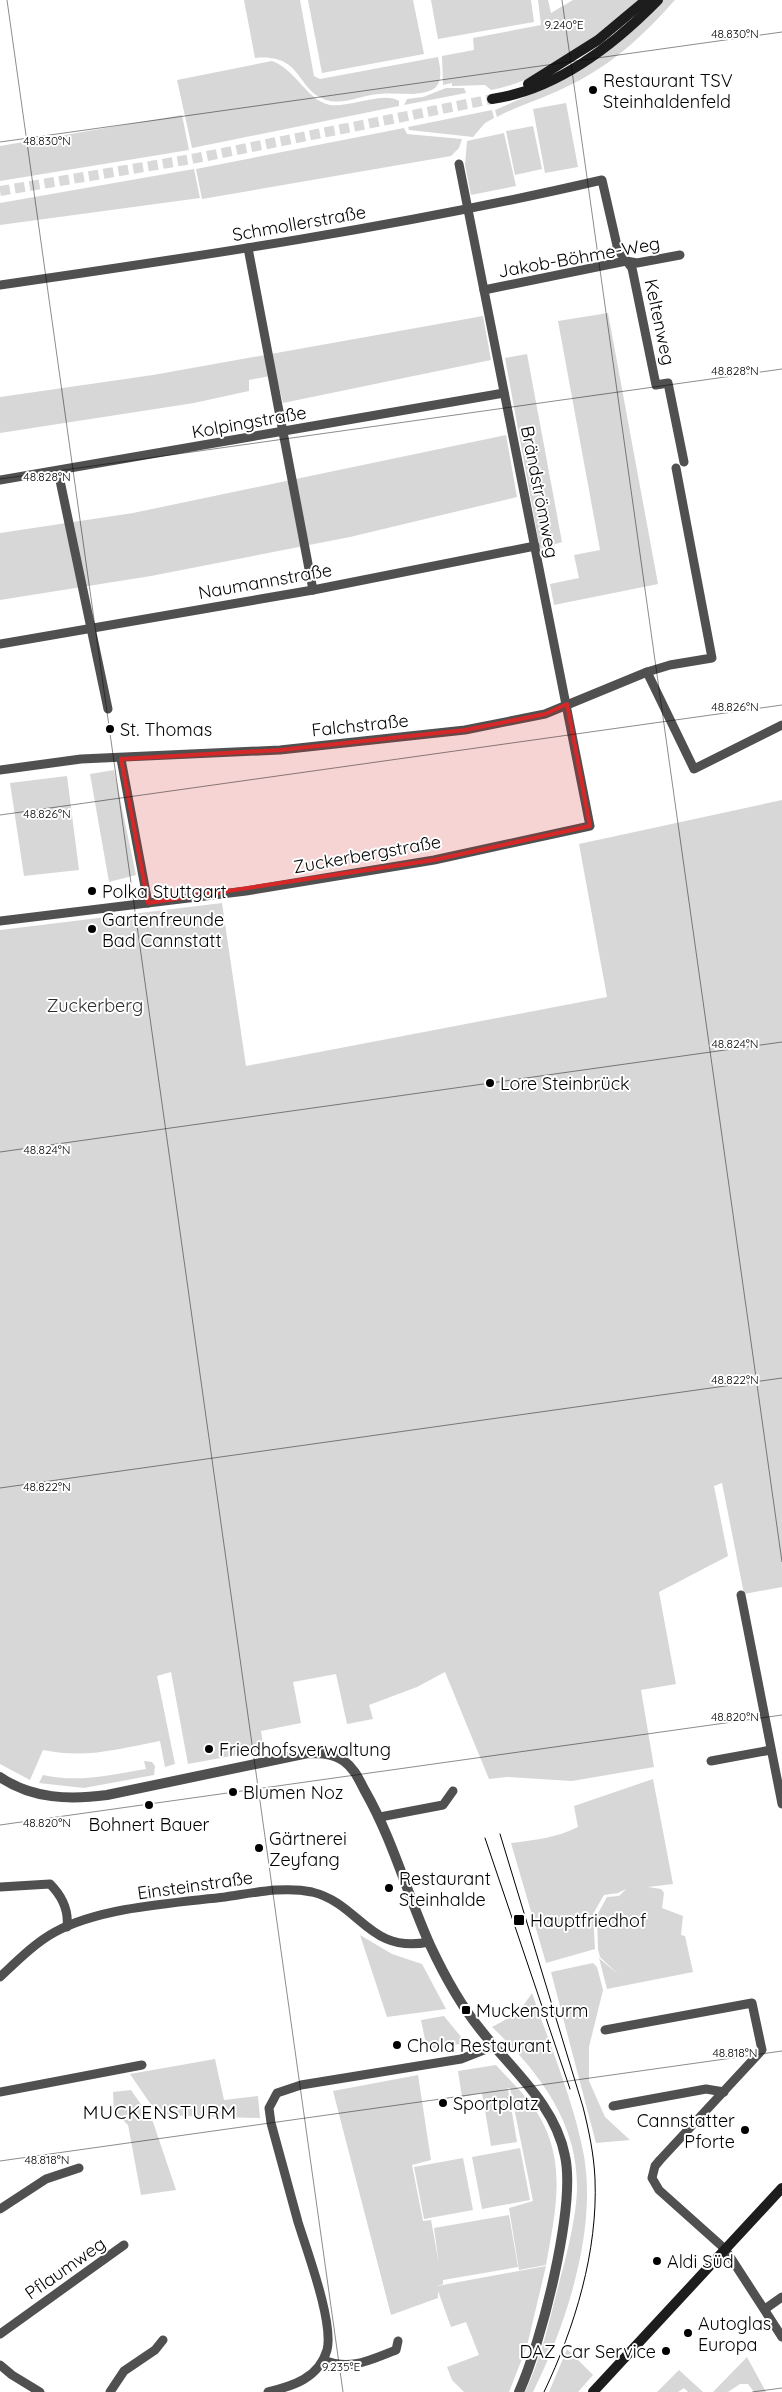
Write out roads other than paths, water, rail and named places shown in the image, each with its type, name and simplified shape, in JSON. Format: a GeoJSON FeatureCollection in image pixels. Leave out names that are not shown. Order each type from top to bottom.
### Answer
{"type":"FeatureCollection","features":[{"type":"Feature","properties":{"kind":"main road"},"geometry":{"type":"LineString","coordinates":[[646,0],[598,40],[564,63],[497,98],[534,88],[587,59],[636,23],[658,0]]}},
{"type":"Feature","properties":{"kind":"main road"},"geometry":{"type":"LineString","coordinates":[[593,2392],[782,2188]]}},
{"type":"Feature","properties":{"kind":"street","name":"Brändströmweg"},"geometry":{"type":"LineString","coordinates":[[459,164],[590,826]]}},
{"type":"Feature","properties":{"kind":"street","name":"Schmollerstraße"},"geometry":{"type":"LineString","coordinates":[[0,285],[248,248],[469,210],[602,180]]}},
{"type":"Feature","properties":{"kind":"street","name":"Keltenweg"},"geometry":{"type":"LineString","coordinates":[[602,180],[618,250],[632,268],[656,385],[668,383],[684,462]]}},
{"type":"Feature","properties":{"kind":"street"},"geometry":{"type":"LineString","coordinates":[[248,248],[313,590]]}},
{"type":"Feature","properties":{"kind":"street","name":"Jakob-Böhme-Weg"},"geometry":{"type":"LineString","coordinates":[[484,290],[626,261],[637,263],[680,255]]}},
{"type":"Feature","properties":{"kind":"street","name":"Kolpingstraße"},"geometry":{"type":"LineString","coordinates":[[0,480],[282,433],[504,392]]}},
{"type":"Feature","properties":{"kind":"street","name":"Falchstraße"},"geometry":{"type":"LineString","coordinates":[[0,770],[81,759],[121,759],[280,750],[456,731],[545,714],[647,672],[670,665],[712,658],[676,468]]}},
{"type":"Feature","properties":{"kind":"street"},"geometry":{"type":"LineString","coordinates":[[58,471],[93,628],[108,709]]}},
{"type":"Feature","properties":{"kind":"street","name":"Naumannstraße"},"geometry":{"type":"LineString","coordinates":[[0,644],[313,590],[535,546]]}},
{"type":"Feature","properties":{"kind":"street"},"geometry":{"type":"LineString","coordinates":[[647,672],[694,769],[782,725]]}},
{"type":"Feature","properties":{"kind":"street"},"geometry":{"type":"LineString","coordinates":[[121,759],[148,903]]}},
{"type":"Feature","properties":{"kind":"street","name":"Zuckerbergstraße"},"geometry":{"type":"LineString","coordinates":[[0,921],[246,891],[434,860],[590,826]]}},
{"type":"Feature","properties":{"kind":"street"},"geometry":{"type":"LineString","coordinates":[[741,1595],[782,1804]]}},
{"type":"Feature","properties":{"kind":"street"},"geometry":{"type":"LineString","coordinates":[[711,1761],[771,1750]]}},
{"type":"Feature","properties":{"kind":"street"},"geometry":{"type":"LineString","coordinates":[[0,1777],[37,1794],[80,1798],[107,1795],[308,1753],[328,1753],[343,1760],[354,1770],[380,1817],[445,1978],[475,2023],[540,2100],[556,2127],[566,2157],[568,2184],[558,2246],[542,2321],[528,2372],[519,2392]]}},
{"type":"Feature","properties":{"kind":"street"},"geometry":{"type":"LineString","coordinates":[[380,1817],[443,1805],[453,1791]]}},
{"type":"Feature","properties":{"kind":"street"},"geometry":{"type":"LineString","coordinates":[[0,1887],[50,1884],[60,1895],[68,1916],[67,1927]]}},
{"type":"Feature","properties":{"kind":"street","name":"Einsteinstraße"},"geometry":{"type":"LineString","coordinates":[[0,1977],[54,1932],[94,1917],[282,1890],[312,1892],[333,1900],[382,1938],[408,1945],[429,1942]]}},
{"type":"Feature","properties":{"kind":"street"},"geometry":{"type":"LineString","coordinates":[[605,2030],[752,2003],[762,2050],[660,2160],[655,2166],[652,2178],[659,2190],[725,2249],[782,2337]]}},
{"type":"Feature","properties":{"kind":"street"},"geometry":{"type":"LineString","coordinates":[[268,2392],[296,2384],[308,2378],[323,2360],[328,2342],[328,2331],[271,2123],[269,2108],[277,2093],[301,2085],[461,2059],[494,2046]]}},
{"type":"Feature","properties":{"kind":"street"},"geometry":{"type":"LineString","coordinates":[[0,2092],[142,2065]]}},
{"type":"Feature","properties":{"kind":"street"},"geometry":{"type":"LineString","coordinates":[[613,2106],[706,2089],[724,2092]]}},
{"type":"Feature","properties":{"kind":"street"},"geometry":{"type":"LineString","coordinates":[[0,2209],[46,2179],[79,2168]]}},
{"type":"Feature","properties":{"kind":"street","name":"Pflaumweg"},"geometry":{"type":"LineString","coordinates":[[0,2334],[124,2245]]}},
{"type":"Feature","properties":{"kind":"street"},"geometry":{"type":"LineString","coordinates":[[764,2309],[782,2297]]}},
{"type":"Feature","properties":{"kind":"street"},"geometry":{"type":"LineString","coordinates":[[110,2392],[124,2371],[155,2350],[163,2340]]}},
{"type":"Feature","properties":{"kind":"street"},"geometry":{"type":"LineString","coordinates":[[323,2360],[340,2366],[360,2364],[396,2350],[398,2341]]}},
{"type":"Feature","properties":{"kind":"street"},"geometry":{"type":"LineString","coordinates":[[0,2365],[12,2375],[40,2392]]}},
{"type":"Feature","properties":{"kind":"tunnel"},"geometry":{"type":"LineString","coordinates":[[0,191],[192,159],[492,99]]}},
{"type":"Feature","properties":{"kind":"tram line"},"geometry":{"type":"LineString","coordinates":[[500,1834],[583,2107],[591,2143],[595,2179],[593,2234],[582,2288],[575,2315],[544,2392]]}},
{"type":"Feature","properties":{"kind":"tram line"},"geometry":{"type":"LineString","coordinates":[[485,1838],[570,2089]]}},
{"type":"Feature","properties":{"kind":"place","name":"Restaurant TSV Steinhaldenfeld"},"geometry":{"type":"Point","coordinates":[593,90]}},
{"type":"Feature","properties":{"kind":"place","name":"St. Thomas"},"geometry":{"type":"Point","coordinates":[110,729]}},
{"type":"Feature","properties":{"kind":"place","name":"Polka Stuttgart"},"geometry":{"type":"Point","coordinates":[92,891]}},
{"type":"Feature","properties":{"kind":"place","name":"Gartenfreunde Bad Cannstatt"},"geometry":{"type":"Point","coordinates":[92,929]}},
{"type":"Feature","properties":{"kind":"place","name":"Lore Steinbrück"},"geometry":{"type":"Point","coordinates":[490,1083]}},
{"type":"Feature","properties":{"kind":"place","name":"Friedhofsverwaltung"},"geometry":{"type":"Point","coordinates":[209,1749]}},
{"type":"Feature","properties":{"kind":"place","name":"Blumen Noz"},"geometry":{"type":"Point","coordinates":[233,1792]}},
{"type":"Feature","properties":{"kind":"place","name":"Bohnert Bauer"},"geometry":{"type":"Point","coordinates":[149,1805]}},
{"type":"Feature","properties":{"kind":"place","name":"Gärtnerei Zeyfang"},"geometry":{"type":"Point","coordinates":[259,1848]}},
{"type":"Feature","properties":{"kind":"place","name":"Restaurant Steinhalde"},"geometry":{"type":"Point","coordinates":[389,1888]}},
{"type":"Feature","properties":{"kind":"place","name":"Hauptfriedhof"},"geometry":{"type":"Point","coordinates":[519,1920]}},
{"type":"Feature","properties":{"kind":"place","name":"Muckensturm"},"geometry":{"type":"Point","coordinates":[466,2010]}},
{"type":"Feature","properties":{"kind":"place","name":"Chola Restaurant"},"geometry":{"type":"Point","coordinates":[397,2045]}},
{"type":"Feature","properties":{"kind":"place","name":"Sportplatz"},"geometry":{"type":"Point","coordinates":[443,2103]}},
{"type":"Feature","properties":{"kind":"place","name":"Cannstatter Pforte"},"geometry":{"type":"Point","coordinates":[745,2130]}},
{"type":"Feature","properties":{"kind":"place","name":"Aldi Süd"},"geometry":{"type":"Point","coordinates":[657,2261]}},
{"type":"Feature","properties":{"kind":"place","name":"Autoglas Europa"},"geometry":{"type":"Point","coordinates":[688,2333]}},
{"type":"Feature","properties":{"kind":"place","name":"DAZ Car Service"},"geometry":{"type":"Point","coordinates":[666,2351]}},
{"type":"Feature","properties":{"kind":"district","name":"MUCKENSTURM"},"geometry":{"type":"Point","coordinates":[160,2112]}},
{"type":"Feature","properties":{"kind":"park label","name":"Zuckerberg"},"geometry":{"type":"Point","coordinates":[95,1005]}}]}
